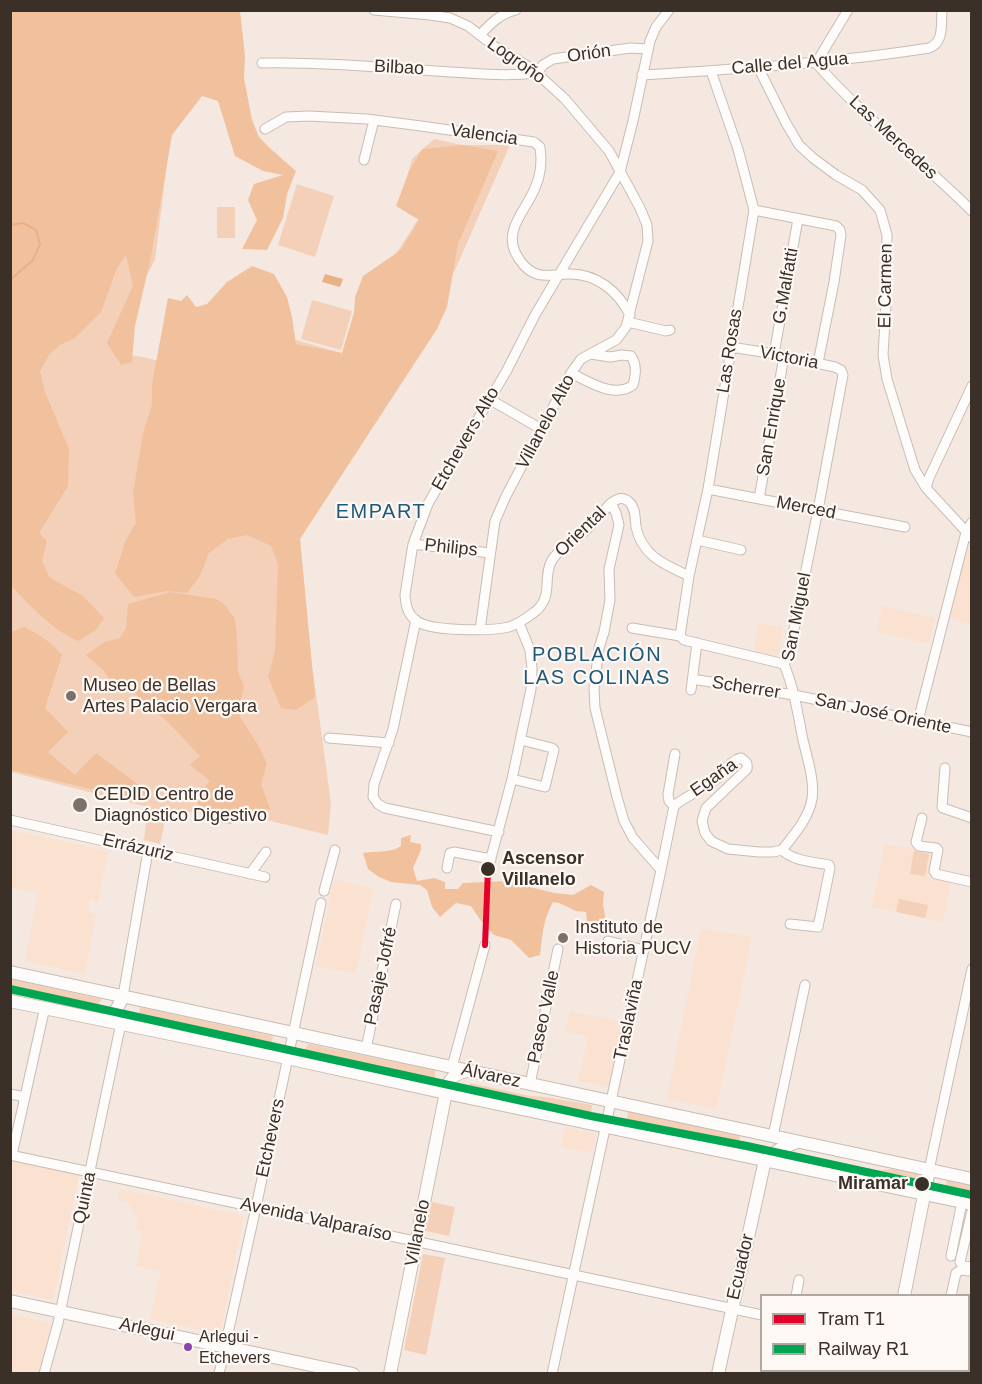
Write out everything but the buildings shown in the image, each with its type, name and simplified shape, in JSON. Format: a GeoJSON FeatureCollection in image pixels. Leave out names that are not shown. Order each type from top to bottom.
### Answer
{"type":"FeatureCollection","features":[{"type":"Feature","properties":{"kind":"main road","name":"Álvarez"},"geometry":{"type":"LineString","coordinates":[[10,972],[972,1179]]}},
{"type":"Feature","properties":{"kind":"main road"},"geometry":{"type":"LineString","coordinates":[[106,1019],[117,1009],[123,996]]}},
{"type":"Feature","properties":{"kind":"main road"},"geometry":{"type":"LineString","coordinates":[[10,1001],[106,1019],[925,1194],[968,1206]]}},
{"type":"Feature","properties":{"kind":"main road"},"geometry":{"type":"LineString","coordinates":[[446,1093],[452,1077],[460,1072],[468,1071]]}},
{"type":"Feature","properties":{"kind":"main road","name":"Villanelo"},"geometry":{"type":"LineString","coordinates":[[390,1374],[446,1093]]}},
{"type":"Feature","properties":{"kind":"main road"},"geometry":{"type":"LineString","coordinates":[[765,1160],[780,1149],[798,1142]]}},
{"type":"Feature","properties":{"kind":"main road","name":"Ecuador"},"geometry":{"type":"LineString","coordinates":[[718,1374],[765,1160]]}},
{"type":"Feature","properties":{"kind":"main road"},"geometry":{"type":"LineString","coordinates":[[904,1294],[929,1170]]}},
{"type":"Feature","properties":{"kind":"main road","name":"Arlegui"},"geometry":{"type":"LineString","coordinates":[[10,1301],[353,1374]]}},
{"type":"Feature","properties":{"kind":"street","name":"Logroño"},"geometry":{"type":"LineString","coordinates":[[374,10],[450,18],[468,26],[494,46],[537,73],[565,99],[609,151],[620,172]]}},
{"type":"Feature","properties":{"kind":"street"},"geometry":{"type":"LineString","coordinates":[[480,35],[505,13],[516,10]]}},
{"type":"Feature","properties":{"kind":"street","name":"Etchevers Alto"},"geometry":{"type":"LineString","coordinates":[[416,621],[407,609],[406,586],[413,544],[428,504],[514,356],[535,315],[620,172],[648,49],[656,27],[669,10]]}},
{"type":"Feature","properties":{"kind":"street"},"geometry":{"type":"LineString","coordinates":[[816,63],[848,10]]}},
{"type":"Feature","properties":{"kind":"street","name":"Calle del Agua"},"geometry":{"type":"LineString","coordinates":[[642,75],[816,63],[929,48],[940,40],[942,10]]}},
{"type":"Feature","properties":{"kind":"street","name":"Orión"},"geometry":{"type":"LineString","coordinates":[[537,73],[543,65],[553,59],[630,48],[648,49]]}},
{"type":"Feature","properties":{"kind":"street","name":"Bilbao"},"geometry":{"type":"LineString","coordinates":[[262,63],[495,75],[537,73]]}},
{"type":"Feature","properties":{"kind":"street","name":"Las Mercedes"},"geometry":{"type":"LineString","coordinates":[[816,63],[847,96],[972,211]]}},
{"type":"Feature","properties":{"kind":"street","name":"El Carmen"},"geometry":{"type":"LineString","coordinates":[[758,67],[799,145],[836,175],[862,190],[880,210],[887,236],[887,296],[883,355],[887,379],[915,470],[926,488],[969,535]]}},
{"type":"Feature","properties":{"kind":"street","name":"Las Rosas"},"geometry":{"type":"LineString","coordinates":[[680,636],[689,576],[708,489],[754,210],[738,148],[711,70]]}},
{"type":"Feature","properties":{"kind":"street","name":"Valencia"},"geometry":{"type":"LineString","coordinates":[[265,129],[286,117],[309,116],[374,120],[534,142],[540,147],[540,171],[536,188],[516,222],[513,248],[528,269],[542,276],[558,276]]}},
{"type":"Feature","properties":{"kind":"street"},"geometry":{"type":"LineString","coordinates":[[364,160],[374,120]]}},
{"type":"Feature","properties":{"kind":"street","name":"Villanelo Alto"},"geometry":{"type":"LineString","coordinates":[[480,630],[495,521],[506,496],[581,359],[616,340],[629,319],[648,241],[647,225],[620,172]]}},
{"type":"Feature","properties":{"kind":"street"},"geometry":{"type":"LineString","coordinates":[[754,210],[836,226],[840,230],[834,282],[818,363]]}},
{"type":"Feature","properties":{"kind":"street","name":"G.Malfatti"},"geometry":{"type":"LineString","coordinates":[[774,354],[798,219]]}},
{"type":"Feature","properties":{"kind":"street"},"geometry":{"type":"LineString","coordinates":[[558,276],[569,274],[592,278],[615,293],[624,303],[629,319],[666,331],[670,330]]}},
{"type":"Feature","properties":{"kind":"street","name":"Victoria"},"geometry":{"type":"LineString","coordinates":[[730,347],[835,367],[841,370],[843,375]]}},
{"type":"Feature","properties":{"kind":"street"},"geometry":{"type":"LineString","coordinates":[[572,373],[607,388],[627,390],[633,385],[636,368],[631,356],[610,357],[591,354]]}},
{"type":"Feature","properties":{"kind":"street","name":"San Enrique"},"geometry":{"type":"LineString","coordinates":[[759,499],[784,356]]}},
{"type":"Feature","properties":{"kind":"street","name":"San Miguel"},"geometry":{"type":"LineString","coordinates":[[782,850],[794,835],[812,803],[813,792],[794,695],[784,664],[789,654],[843,375]]}},
{"type":"Feature","properties":{"kind":"street"},"geometry":{"type":"LineString","coordinates":[[926,488],[972,386]]}},
{"type":"Feature","properties":{"kind":"street"},"geometry":{"type":"LineString","coordinates":[[489,399],[541,429]]}},
{"type":"Feature","properties":{"kind":"street","name":"Merced"},"geometry":{"type":"LineString","coordinates":[[708,489],[905,527]]}},
{"type":"Feature","properties":{"kind":"street"},"geometry":{"type":"LineString","coordinates":[[661,870],[633,838],[624,820],[595,708],[594,688],[598,648],[604,633],[610,600],[609,569],[619,525],[611,503],[622,498],[629,502],[634,511],[639,538],[645,547],[662,563],[689,576]]}},
{"type":"Feature","properties":{"kind":"street","name":"Oriental"},"geometry":{"type":"LineString","coordinates":[[416,621],[430,627],[480,630],[495,630],[519,623],[543,603],[548,587],[549,569],[557,553],[586,530],[611,503]]}},
{"type":"Feature","properties":{"kind":"street"},"geometry":{"type":"LineString","coordinates":[[918,721],[972,522]]}},
{"type":"Feature","properties":{"kind":"street"},"geometry":{"type":"LineString","coordinates":[[954,532],[969,535]]}},
{"type":"Feature","properties":{"kind":"street"},"geometry":{"type":"LineString","coordinates":[[697,540],[741,550]]}},
{"type":"Feature","properties":{"kind":"street","name":"Philips"},"geometry":{"type":"LineString","coordinates":[[413,544],[490,553]]}},
{"type":"Feature","properties":{"kind":"street"},"geometry":{"type":"LineString","coordinates":[[416,621],[389,743],[374,784],[373,797],[385,808],[499,832]]}},
{"type":"Feature","properties":{"kind":"street"},"geometry":{"type":"LineString","coordinates":[[488,869],[512,779],[531,688],[530,650],[519,623]]}},
{"type":"Feature","properties":{"kind":"street"},"geometry":{"type":"LineString","coordinates":[[632,628],[680,636],[684,640],[784,664]]}},
{"type":"Feature","properties":{"kind":"street"},"geometry":{"type":"LineString","coordinates":[[691,690],[697,643]]}},
{"type":"Feature","properties":{"kind":"street","name":"Scherrer"},"geometry":{"type":"LineString","coordinates":[[698,680],[794,695]]}},
{"type":"Feature","properties":{"kind":"street","name":"San José Oriente"},"geometry":{"type":"LineString","coordinates":[[794,695],[972,732]]}},
{"type":"Feature","properties":{"kind":"street"},"geometry":{"type":"LineString","coordinates":[[329,738],[389,743]]}},
{"type":"Feature","properties":{"kind":"street"},"geometry":{"type":"LineString","coordinates":[[512,779],[545,787],[554,750],[552,747],[521,740]]}},
{"type":"Feature","properties":{"kind":"street"},"geometry":{"type":"LineString","coordinates":[[674,806],[669,801],[668,794],[675,754]]}},
{"type":"Feature","properties":{"kind":"street","name":"Egaña"},"geometry":{"type":"LineString","coordinates":[[661,870],[674,806],[704,788],[738,758],[746,762],[747,769],[706,808],[702,821],[705,832],[711,841],[728,849],[759,852],[782,850]]}},
{"type":"Feature","properties":{"kind":"street"},"geometry":{"type":"LineString","coordinates":[[945,768],[942,807],[972,818]]}},
{"type":"Feature","properties":{"kind":"street"},"geometry":{"type":"LineString","coordinates":[[922,818],[916,842],[919,846],[938,850],[934,872],[972,882]]}},
{"type":"Feature","properties":{"kind":"street","name":"Errázuriz"},"geometry":{"type":"LineString","coordinates":[[10,820],[265,877]]}},
{"type":"Feature","properties":{"kind":"street"},"geometry":{"type":"LineString","coordinates":[[324,891],[335,850]]}},
{"type":"Feature","properties":{"kind":"street"},"geometry":{"type":"LineString","coordinates":[[782,850],[786,855],[830,866],[818,927],[790,924]]}},
{"type":"Feature","properties":{"kind":"street"},"geometry":{"type":"LineString","coordinates":[[123,996],[148,851]]}},
{"type":"Feature","properties":{"kind":"street"},"geometry":{"type":"LineString","coordinates":[[250,874],[266,852]]}},
{"type":"Feature","properties":{"kind":"street"},"geometry":{"type":"LineString","coordinates":[[447,868],[450,853],[454,852],[491,859]]}},
{"type":"Feature","properties":{"kind":"street","name":"Traslaviña"},"geometry":{"type":"LineString","coordinates":[[552,1374],[661,870]]}},
{"type":"Feature","properties":{"kind":"street","name":"Etchevers"},"geometry":{"type":"LineString","coordinates":[[219,1374],[321,903]]}},
{"type":"Feature","properties":{"kind":"street","name":"Pasaje Jofré"},"geometry":{"type":"LineString","coordinates":[[366,1049],[396,904]]}},
{"type":"Feature","properties":{"kind":"street"},"geometry":{"type":"LineString","coordinates":[[608,941],[644,950]]}},
{"type":"Feature","properties":{"kind":"street"},"geometry":{"type":"LineString","coordinates":[[452,1067],[485,945]]}},
{"type":"Feature","properties":{"kind":"street","name":"Paseo Valle"},"geometry":{"type":"LineString","coordinates":[[530,1084],[558,949]]}},
{"type":"Feature","properties":{"kind":"street"},"geometry":{"type":"LineString","coordinates":[[929,1170],[968,1004],[972,969]]}},
{"type":"Feature","properties":{"kind":"street"},"geometry":{"type":"LineString","coordinates":[[772,1136],[805,985]]}},
{"type":"Feature","properties":{"kind":"street"},"geometry":{"type":"LineString","coordinates":[[11,1155],[45,1007]]}},
{"type":"Feature","properties":{"kind":"street","name":"Quinta"},"geometry":{"type":"LineString","coordinates":[[44,1373],[61,1312],[122,1023]]}},
{"type":"Feature","properties":{"kind":"street"},"geometry":{"type":"LineString","coordinates":[[10,1094],[25,1096]]}},
{"type":"Feature","properties":{"kind":"street","name":"Avenida Valparaíso"},"geometry":{"type":"LineString","coordinates":[[11,1155],[760,1315]]}},
{"type":"Feature","properties":{"kind":"street"},"geometry":{"type":"LineString","coordinates":[[951,1256],[968,1206]]}},
{"type":"Feature","properties":{"kind":"street"},"geometry":{"type":"LineString","coordinates":[[968,1206],[960,1262],[972,1270]]}},
{"type":"Feature","properties":{"kind":"street"},"geometry":{"type":"LineString","coordinates":[[952,1294],[957,1272],[972,1270]]}},
{"type":"Feature","properties":{"kind":"street"},"geometry":{"type":"LineString","coordinates":[[796,1294],[799,1280]]}},
{"type":"Feature","properties":{"kind":"shaded area"},"geometry":{"type":"Polygon","coordinates":[[[10,11],[240,11],[245,56],[244,78],[252,120],[259,137],[296,171],[287,194],[283,218],[267,250],[242,249],[257,220],[248,200],[254,184],[283,175],[263,171],[235,156],[218,101],[202,96],[172,135],[151,257],[135,326],[132,362],[121,365],[107,343],[133,286],[126,255],[117,268],[101,312],[75,338],[60,345],[49,355],[40,371],[45,392],[69,449],[68,486],[39,533],[47,541],[42,560],[49,577],[83,596],[104,618],[95,631],[78,641],[50,624],[11,586],[10,11]]]}},
{"type":"Feature","properties":{"kind":"shaded area"},"geometry":{"type":"Polygon","coordinates":[[[11,11],[171,132],[155,260],[136,296],[131,355],[171,365],[296,340],[342,353],[357,302],[399,249],[419,218],[400,201],[412,159],[434,139],[462,145],[510,145],[455,270],[300,539],[311,657],[331,803],[328,835],[246,815],[167,811],[160,844],[144,840],[148,807],[11,772],[11,11]]]}},
{"type":"Feature","properties":{"kind":"shaded area"},"geometry":{"type":"Polygon","coordinates":[[[462,145],[498,151],[458,244],[447,307],[437,329],[300,539],[315,697],[296,710],[281,708],[268,677],[275,651],[278,564],[271,546],[247,535],[228,539],[209,553],[200,576],[187,593],[167,591],[134,597],[115,573],[126,540],[136,523],[133,494],[143,433],[152,405],[152,384],[168,298],[181,301],[187,295],[196,307],[207,304],[227,282],[252,266],[274,274],[287,297],[296,344],[342,353],[354,314],[355,297],[363,276],[401,250],[419,220],[396,206],[408,174],[422,149],[462,145]]]}},
{"type":"Feature","properties":{"kind":"shaded area"},"geometry":{"type":"Polygon","coordinates":[[[297,184],[334,196],[315,257],[278,245],[297,184]]]}},
{"type":"Feature","properties":{"kind":"shaded area"},"geometry":{"type":"Polygon","coordinates":[[[217,207],[235,207],[235,238],[217,238],[217,207]]]}},
{"type":"Feature","properties":{"kind":"shaded area"},"geometry":{"type":"Polygon","coordinates":[[[325,274],[343,279],[340,287],[322,282],[325,274]]]}},
{"type":"Feature","properties":{"kind":"shaded area"},"geometry":{"type":"Polygon","coordinates":[[[312,300],[352,311],[341,350],[301,339],[312,300]]]}},
{"type":"Feature","properties":{"kind":"shaded area"},"geometry":{"type":"Polygon","coordinates":[[[968,540],[972,543],[971,624],[950,618],[968,540]]]}},
{"type":"Feature","properties":{"kind":"shaded area"},"geometry":{"type":"Polygon","coordinates":[[[170,592],[216,599],[224,604],[235,619],[238,671],[244,687],[240,701],[240,717],[267,763],[261,784],[270,809],[241,815],[231,824],[212,822],[195,800],[210,781],[190,765],[200,756],[167,721],[134,692],[109,678],[86,655],[105,642],[120,638],[126,628],[128,604],[170,592]]]}},
{"type":"Feature","properties":{"kind":"shaded area"},"geometry":{"type":"Polygon","coordinates":[[[882,606],[935,618],[929,644],[877,632],[882,606]]]}},
{"type":"Feature","properties":{"kind":"shaded area"},"geometry":{"type":"Polygon","coordinates":[[[758,623],[783,627],[778,655],[754,652],[758,623]]]}},
{"type":"Feature","properties":{"kind":"shaded area"},"geometry":{"type":"Polygon","coordinates":[[[24,627],[54,646],[62,655],[45,708],[68,732],[48,752],[75,775],[96,753],[151,794],[138,800],[11,770],[11,632],[24,627]]]}},
{"type":"Feature","properties":{"kind":"shaded area"},"geometry":{"type":"Polygon","coordinates":[[[10,830],[108,851],[98,902],[90,900],[88,912],[96,914],[85,974],[25,961],[38,893],[11,888],[10,830]]]}},
{"type":"Feature","properties":{"kind":"shaded area"},"geometry":{"type":"Polygon","coordinates":[[[411,835],[410,842],[421,844],[421,850],[413,868],[417,881],[434,878],[445,882],[445,889],[458,889],[463,883],[509,881],[555,893],[573,895],[591,885],[604,892],[606,922],[587,921],[586,912],[576,911],[553,902],[545,922],[540,955],[529,958],[511,940],[494,935],[471,906],[456,903],[440,917],[432,907],[427,890],[420,885],[391,882],[368,869],[363,853],[397,848],[401,846],[401,838],[411,835]]]}},
{"type":"Feature","properties":{"kind":"shaded area"},"geometry":{"type":"Polygon","coordinates":[[[885,844],[932,851],[928,878],[951,882],[943,922],[872,907],[885,844]]]}},
{"type":"Feature","properties":{"kind":"shaded area"},"geometry":{"type":"Polygon","coordinates":[[[914,851],[929,854],[925,876],[910,874],[914,851]]]}},
{"type":"Feature","properties":{"kind":"shaded area"},"geometry":{"type":"Polygon","coordinates":[[[334,879],[373,889],[356,974],[316,966],[334,879]]]}},
{"type":"Feature","properties":{"kind":"shaded area"},"geometry":{"type":"Polygon","coordinates":[[[899,899],[928,905],[925,918],[896,912],[899,899]]]}},
{"type":"Feature","properties":{"kind":"shaded area"},"geometry":{"type":"Polygon","coordinates":[[[701,929],[752,937],[716,1109],[667,1098],[701,929]]]}},
{"type":"Feature","properties":{"kind":"shaded area"},"geometry":{"type":"Polygon","coordinates":[[[11,979],[102,999],[96,1008],[33,996],[11,996],[11,979]]]}},
{"type":"Feature","properties":{"kind":"shaded area"},"geometry":{"type":"Polygon","coordinates":[[[140,1007],[273,1036],[271,1049],[138,1020],[140,1007]]]}},
{"type":"Feature","properties":{"kind":"shaded area"},"geometry":{"type":"Polygon","coordinates":[[[570,1011],[622,1022],[609,1087],[578,1081],[588,1037],[565,1031],[570,1011]]]}},
{"type":"Feature","properties":{"kind":"shaded area"},"geometry":{"type":"Polygon","coordinates":[[[308,1044],[435,1070],[433,1084],[344,1066],[331,1057],[304,1051],[308,1044]]]}},
{"type":"Feature","properties":{"kind":"shaded area"},"geometry":{"type":"Polygon","coordinates":[[[470,1083],[530,1096],[592,1105],[591,1114],[589,1117],[470,1093],[468,1088],[470,1083]]]}},
{"type":"Feature","properties":{"kind":"shaded area"},"geometry":{"type":"Polygon","coordinates":[[[628,1111],[740,1135],[738,1148],[626,1125],[628,1111]]]}},
{"type":"Feature","properties":{"kind":"shaded area"},"geometry":{"type":"Polygon","coordinates":[[[565,1127],[596,1134],[592,1153],[561,1147],[565,1127]]]}},
{"type":"Feature","properties":{"kind":"shaded area"},"geometry":{"type":"Polygon","coordinates":[[[804,1156],[875,1171],[893,1169],[921,1175],[917,1187],[803,1162],[804,1156]]]}},
{"type":"Feature","properties":{"kind":"shaded area"},"geometry":{"type":"Polygon","coordinates":[[[11,1160],[79,1174],[53,1300],[11,1291],[11,1160]]]}},
{"type":"Feature","properties":{"kind":"shaded area"},"geometry":{"type":"Polygon","coordinates":[[[947,1180],[971,1185],[971,1191],[956,1193],[945,1191],[947,1180]]]}},
{"type":"Feature","properties":{"kind":"shaded area"},"geometry":{"type":"Polygon","coordinates":[[[120,1189],[244,1216],[220,1334],[150,1319],[161,1272],[136,1266],[143,1232],[136,1229],[138,1220],[127,1202],[118,1200],[120,1189]]]}},
{"type":"Feature","properties":{"kind":"shaded area"},"geometry":{"type":"Polygon","coordinates":[[[432,1202],[455,1207],[449,1236],[426,1231],[432,1202]]]}},
{"type":"Feature","properties":{"kind":"shaded area"},"geometry":{"type":"Polygon","coordinates":[[[423,1254],[445,1258],[426,1355],[404,1350],[423,1254]]]}},
{"type":"Feature","properties":{"kind":"shaded area"},"geometry":{"type":"Polygon","coordinates":[[[11,1314],[50,1325],[40,1373],[11,1374],[11,1314]]]}},
{"type":"Feature","properties":{"kind":"waterway"},"geometry":{"type":"LineString","coordinates":[[10,225],[23,223],[36,230],[40,244],[33,260],[10,280]]}},
{"type":"Feature","properties":{"kind":"railway"},"geometry":{"type":"LineString","coordinates":[[485,945],[488,869]]}},
{"type":"Feature","properties":{"kind":"tram line","name":"T1"},"geometry":{"type":"LineString","coordinates":[[485,945],[488,869]]}},
{"type":"Feature","properties":{"kind":"rail line","name":"R1"},"geometry":{"type":"LineString","coordinates":[[10,989],[591,1116],[747,1146],[972,1195]]}},
{"type":"Feature","properties":{"kind":"place","name":"Museo de Bellas Artes Palacio Vergara"},"geometry":{"type":"Point","coordinates":[71,696]}},
{"type":"Feature","properties":{"kind":"place","name":"CEDID Centro de Diagnóstico Digestivo"},"geometry":{"type":"Point","coordinates":[80,805]}},
{"type":"Feature","properties":{"kind":"place","name":"Ascensor Villanelo"},"geometry":{"type":"Point","coordinates":[488,869]}},
{"type":"Feature","properties":{"kind":"place","name":"Instituto de Historia PUCV"},"geometry":{"type":"Point","coordinates":[563,938]}},
{"type":"Feature","properties":{"kind":"place","name":"Miramar"},"geometry":{"type":"Point","coordinates":[922,1184]}},
{"type":"Feature","properties":{"kind":"place","name":"Arlegui - Etchevers"},"geometry":{"type":"Point","coordinates":[188,1347]}},
{"type":"Feature","properties":{"kind":"district","name":"EMPART"},"geometry":{"type":"Point","coordinates":[381,512]}},
{"type":"Feature","properties":{"kind":"district","name":"POBLACIÓN LAS COLINAS"},"geometry":{"type":"Point","coordinates":[597,666]}}]}
